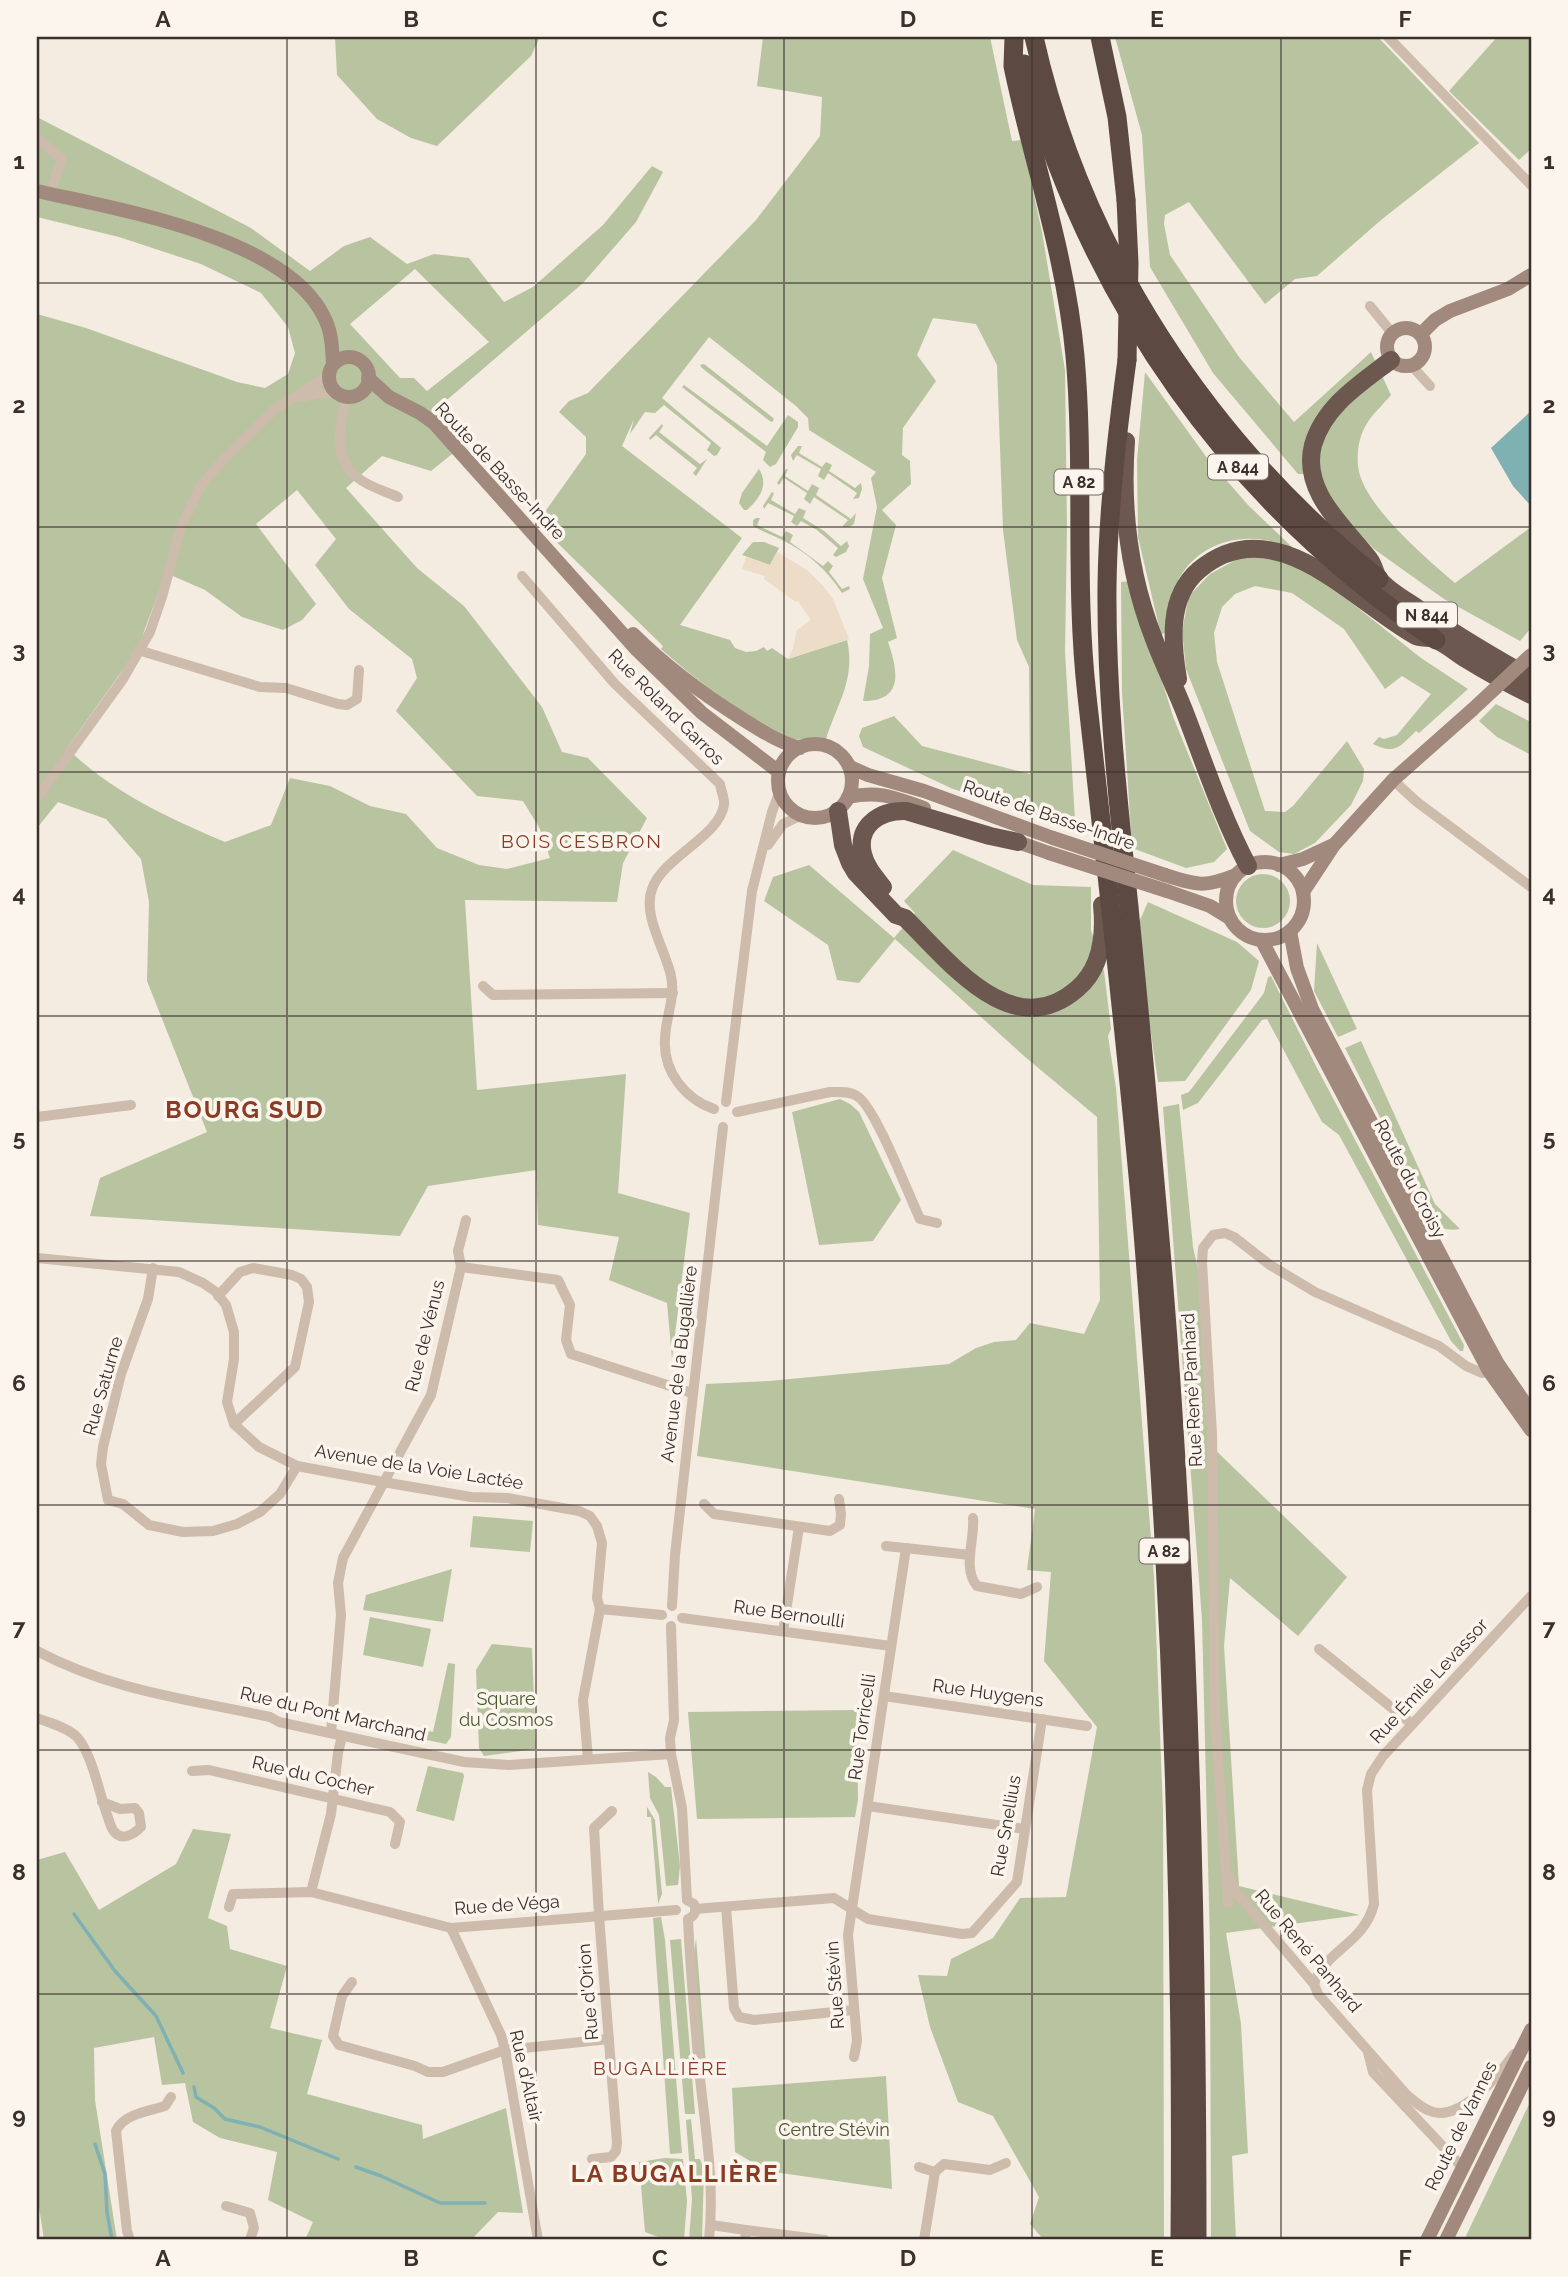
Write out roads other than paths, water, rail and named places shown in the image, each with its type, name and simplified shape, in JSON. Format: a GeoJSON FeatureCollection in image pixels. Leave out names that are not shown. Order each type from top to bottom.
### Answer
{"type":"FeatureCollection","features":[{"type":"Feature","properties":{"kind":"highway","name":"A 844"},"geometry":{"type":"LineString","coordinates":[[1014,37],[1053,155],[1092,249],[1132,321],[1170,380],[1234,462],[1290,522],[1354,579],[1436,640]]}},
{"type":"Feature","properties":{"kind":"highway","name":"A 82"},"geometry":{"type":"LineString","coordinates":[[1014,37],[1013,66],[1059,252],[1075,355],[1081,634],[1107,864],[1141,1214],[1164,1548],[1178,1932],[1181,2240]]}},
{"type":"Feature","properties":{"kind":"highway","name":"A 844"},"geometry":{"type":"LineString","coordinates":[[1034,37],[1050,98],[1089,204],[1111,253],[1170,353],[1223,425],[1280,490],[1320,530],[1379,579]]}},
{"type":"Feature","properties":{"kind":"highway","name":"A 82"},"geometry":{"type":"LineString","coordinates":[[1100,37],[1117,117],[1126,200],[1129,263],[1127,360],[1115,456],[1109,539],[1109,687],[1156,1192],[1175,1457],[1191,1802],[1197,2240]]}},
{"type":"Feature","properties":{"kind":"highway"},"geometry":{"type":"LineString","coordinates":[[1127,360],[1123,502],[1132,569],[1153,638],[1183,707],[1232,836],[1242,870]]}},
{"type":"Feature","properties":{"kind":"highway"},"geometry":{"type":"LineString","coordinates":[[1379,579],[1371,561],[1325,507],[1311,463],[1313,445],[1326,416],[1353,388],[1391,360]]}},
{"type":"Feature","properties":{"kind":"highway"},"geometry":{"type":"LineString","coordinates":[[1183,707],[1173,647],[1173,628],[1178,603],[1186,583],[1195,573],[1211,561],[1232,552],[1267,550],[1303,561],[1340,583],[1416,637],[1436,640]]}},
{"type":"Feature","properties":{"kind":"highway","name":"N 844"},"geometry":{"type":"LineString","coordinates":[[1379,579],[1457,635],[1531,678]]}},
{"type":"Feature","properties":{"kind":"highway","name":"N 844"},"geometry":{"type":"LineString","coordinates":[[1436,640],[1480,668],[1531,695]]}},
{"type":"Feature","properties":{"kind":"highway"},"geometry":{"type":"LineString","coordinates":[[843,804],[843,845],[856,873],[896,915],[905,918],[961,972],[989,995],[1015,1006],[1030,1009],[1049,1006],[1069,997],[1082,986],[1096,963],[1103,938],[1101,883],[1107,864]]}},
{"type":"Feature","properties":{"kind":"highway"},"geometry":{"type":"LineString","coordinates":[[905,918],[902,909],[869,869],[863,856],[861,844],[864,830],[874,818],[895,810],[906,811],[1018,842]]}},
{"type":"Feature","properties":{"kind":"main road"},"geometry":{"type":"LineString","coordinates":[[43,193],[182,225],[226,243],[290,278],[311,296],[329,327],[354,358],[364,363],[367,385],[347,395],[330,384],[329,327]]}},
{"type":"Feature","properties":{"kind":"main road"},"geometry":{"type":"LineString","coordinates":[[1420,334],[1450,311],[1508,289],[1531,275]]}},
{"type":"Feature","properties":{"kind":"main road"},"geometry":{"type":"LineString","coordinates":[[1508,289],[1531,288]]}},
{"type":"Feature","properties":{"kind":"main road"},"geometry":{"type":"LineString","coordinates":[[1410,328],[1420,334],[1424,340],[1422,358],[1412,366],[1401,366],[1391,360],[1387,344],[1392,333],[1410,328]]}},
{"type":"Feature","properties":{"kind":"main road"},"geometry":{"type":"LineString","coordinates":[[331,368],[341,359],[354,358]]}},
{"type":"Feature","properties":{"kind":"main road","name":"Route de Basse-Indre"},"geometry":{"type":"LineString","coordinates":[[368,377],[389,397],[434,423],[598,610],[676,689],[702,713],[779,772]]}},
{"type":"Feature","properties":{"kind":"main road","name":"Route de Basse-Indre"},"geometry":{"type":"LineString","coordinates":[[347,395],[389,397]]}},
{"type":"Feature","properties":{"kind":"main road","name":"Route de Basse-Indre"},"geometry":{"type":"LineString","coordinates":[[575,581],[663,661],[710,699],[782,743],[800,748]]}},
{"type":"Feature","properties":{"kind":"main road"},"geometry":{"type":"LineString","coordinates":[[1303,892],[1334,845],[1393,780],[1531,655]]}},
{"type":"Feature","properties":{"kind":"main road"},"geometry":{"type":"LineString","coordinates":[[816,744],[828,746],[841,753],[850,766],[851,786],[843,804],[824,817],[803,815],[791,808],[779,793],[779,772],[786,759],[800,748],[816,744]]}},
{"type":"Feature","properties":{"kind":"main road","name":"Route de Basse-Indre"},"geometry":{"type":"LineString","coordinates":[[850,766],[867,775],[924,791],[1053,838],[1202,885],[1219,882],[1242,870]]}},
{"type":"Feature","properties":{"kind":"main road","name":"Route de Basse-Indre"},"geometry":{"type":"LineString","coordinates":[[843,804],[867,793],[884,794],[1049,853],[1210,906],[1228,917]]}},
{"type":"Feature","properties":{"kind":"main road"},"geometry":{"type":"LineString","coordinates":[[1279,865],[1303,859],[1334,845]]}},
{"type":"Feature","properties":{"kind":"main road"},"geometry":{"type":"LineString","coordinates":[[1265,862],[1279,865],[1289,870],[1303,892],[1302,915],[1290,931],[1272,940],[1262,941],[1242,934],[1228,917],[1226,894],[1242,870],[1265,862]]}},
{"type":"Feature","properties":{"kind":"main road","name":"Route du Croisy"},"geometry":{"type":"LineString","coordinates":[[1290,931],[1297,968],[1312,1009],[1493,1368],[1531,1412]]}},
{"type":"Feature","properties":{"kind":"main road","name":"Route du Croisy"},"geometry":{"type":"LineString","coordinates":[[1262,941],[1515,1410],[1531,1430]]}},
{"type":"Feature","properties":{"kind":"main road","name":"Route de Vannes"},"geometry":{"type":"LineString","coordinates":[[1427,2240],[1531,2030]]}},
{"type":"Feature","properties":{"kind":"main road","name":"Route de Vannes"},"geometry":{"type":"LineString","coordinates":[[1446,2240],[1531,2067]]}},
{"type":"Feature","properties":{"kind":"street"},"geometry":{"type":"LineString","coordinates":[[1388,37],[1531,185]]}},
{"type":"Feature","properties":{"kind":"street"},"geometry":{"type":"LineString","coordinates":[[37,138],[62,159],[43,193]]}},
{"type":"Feature","properties":{"kind":"street"},"geometry":{"type":"LineString","coordinates":[[1370,306],[1392,333]]}},
{"type":"Feature","properties":{"kind":"street"},"geometry":{"type":"LineString","coordinates":[[1412,366],[1430,386]]}},
{"type":"Feature","properties":{"kind":"street"},"geometry":{"type":"LineString","coordinates":[[37,798],[123,679],[150,632],[181,527],[200,487],[275,408],[331,368]]}},
{"type":"Feature","properties":{"kind":"street"},"geometry":{"type":"LineString","coordinates":[[288,400],[320,393],[347,395],[338,438],[344,461],[358,478],[398,498]]}},
{"type":"Feature","properties":{"kind":"street","name":"Rue Roland Garros"},"geometry":{"type":"LineString","coordinates":[[522,576],[615,684],[720,784],[725,804],[718,821],[657,877],[650,891],[650,911],[671,975],[673,993]]}},
{"type":"Feature","properties":{"kind":"street"},"geometry":{"type":"LineString","coordinates":[[138,650],[260,687],[286,688],[347,705],[357,699],[359,670]]}},
{"type":"Feature","properties":{"kind":"street"},"geometry":{"type":"LineString","coordinates":[[1393,780],[1417,802],[1531,887]]}},
{"type":"Feature","properties":{"kind":"street"},"geometry":{"type":"LineString","coordinates":[[726,1102],[752,891],[779,793]]}},
{"type":"Feature","properties":{"kind":"street"},"geometry":{"type":"LineString","coordinates":[[760,860],[783,824],[803,815]]}},
{"type":"Feature","properties":{"kind":"street"},"geometry":{"type":"LineString","coordinates":[[483,986],[493,995],[673,993],[664,1037],[670,1070],[677,1082],[692,1097],[714,1108]]}},
{"type":"Feature","properties":{"kind":"street"},"geometry":{"type":"LineString","coordinates":[[737,1112],[843,1091],[859,1097],[872,1115],[920,1219],[937,1223]]}},
{"type":"Feature","properties":{"kind":"street"},"geometry":{"type":"LineString","coordinates":[[714,1108],[726,1102],[737,1112]]}},
{"type":"Feature","properties":{"kind":"street"},"geometry":{"type":"LineString","coordinates":[[37,1117],[131,1105]]}},
{"type":"Feature","properties":{"kind":"street"},"geometry":{"type":"LineString","coordinates":[[714,1108],[714,1120],[723,1126],[733,1123],[737,1112]]}},
{"type":"Feature","properties":{"kind":"street","name":"Avenue de la Bugallière"},"geometry":{"type":"LineString","coordinates":[[672,1606],[692,1393],[723,1126]]}},
{"type":"Feature","properties":{"kind":"street","name":"Rue de Vénus"},"geometry":{"type":"LineString","coordinates":[[311,1892],[334,1797],[338,1753],[341,1615],[338,1583],[343,1558],[431,1395],[461,1267],[458,1251],[466,1220]]}},
{"type":"Feature","properties":{"kind":"street","name":"Rue René Panhard"},"geometry":{"type":"LineString","coordinates":[[1463,2168],[1374,2071],[1367,2050],[1235,1891],[1227,1872],[1215,1715],[1213,1460],[1203,1248],[1213,1235],[1225,1233],[1315,1292],[1439,1346],[1482,1373],[1493,1368]]}},
{"type":"Feature","properties":{"kind":"street"},"geometry":{"type":"LineString","coordinates":[[37,1258],[153,1268],[186,1275],[218,1296],[226,1305],[234,1332],[234,1359],[228,1388],[228,1402],[234,1424],[295,1367],[309,1302],[307,1287],[301,1279],[253,1268],[240,1272],[218,1296]]}},
{"type":"Feature","properties":{"kind":"street"},"geometry":{"type":"LineString","coordinates":[[461,1267],[558,1280],[570,1305],[566,1340],[571,1354],[692,1393]]}},
{"type":"Feature","properties":{"kind":"street","name":"Rue Saturne"},"geometry":{"type":"LineString","coordinates":[[153,1268],[148,1299],[121,1374],[103,1447],[102,1464],[108,1500],[123,1504],[149,1525],[183,1532],[213,1531],[237,1524],[260,1512],[280,1494],[297,1465]]}},
{"type":"Feature","properties":{"kind":"street","name":"Avenue de la Voie Lactée"},"geometry":{"type":"LineString","coordinates":[[234,1424],[260,1447],[297,1465],[471,1497],[508,1498],[579,1511],[590,1516],[597,1526],[602,1543],[597,1598],[600,1609]]}},
{"type":"Feature","properties":{"kind":"street"},"geometry":{"type":"LineString","coordinates":[[704,1504],[714,1514],[830,1531],[840,1525],[839,1499]]}},
{"type":"Feature","properties":{"kind":"street"},"geometry":{"type":"LineString","coordinates":[[973,1518],[971,1579],[977,1586],[1021,1594],[1037,1587]]}},
{"type":"Feature","properties":{"kind":"street"},"geometry":{"type":"LineString","coordinates":[[783,1631],[799,1527]]}},
{"type":"Feature","properties":{"kind":"street"},"geometry":{"type":"LineString","coordinates":[[886,1546],[970,1555]]}},
{"type":"Feature","properties":{"kind":"street","name":"Rue Torricelli"},"geometry":{"type":"LineString","coordinates":[[852,1910],[906,1548]]}},
{"type":"Feature","properties":{"kind":"street","name":"Rue Émile Levassor"},"geometry":{"type":"LineString","coordinates":[[1314,1984],[1318,1973],[1363,1930],[1374,1903],[1367,1790],[1371,1774],[1383,1756],[1531,1596]]}},
{"type":"Feature","properties":{"kind":"street"},"geometry":{"type":"LineString","coordinates":[[672,1606],[679,1608],[682,1618],[677,1625],[671,1626],[665,1624],[662,1615],[672,1606]]}},
{"type":"Feature","properties":{"kind":"street"},"geometry":{"type":"LineString","coordinates":[[588,1759],[583,1700],[600,1609],[662,1615]]}},
{"type":"Feature","properties":{"kind":"street","name":"Rue Bernoulli"},"geometry":{"type":"LineString","coordinates":[[682,1618],[891,1646]]}},
{"type":"Feature","properties":{"kind":"street"},"geometry":{"type":"LineString","coordinates":[[671,1626],[674,1720],[670,1738],[682,1808],[687,1900]]}},
{"type":"Feature","properties":{"kind":"street"},"geometry":{"type":"LineString","coordinates":[[1319,1649],[1412,1724]]}},
{"type":"Feature","properties":{"kind":"street","name":"Rue du Pont Marchand"},"geometry":{"type":"LineString","coordinates":[[37,1652],[98,1678],[133,1689],[270,1717],[279,1722],[464,1762],[509,1765],[671,1754]]}},
{"type":"Feature","properties":{"kind":"street","name":"Rue Huygens"},"geometry":{"type":"LineString","coordinates":[[884,1696],[1087,1726]]}},
{"type":"Feature","properties":{"kind":"street"},"geometry":{"type":"LineString","coordinates":[[37,1718],[75,1735],[85,1749],[102,1802]]}},
{"type":"Feature","properties":{"kind":"street","name":"Rue Snellius"},"geometry":{"type":"LineString","coordinates":[[695,1909],[834,1898],[868,1919],[962,1934],[972,1933],[1017,1882],[1042,1719]]}},
{"type":"Feature","properties":{"kind":"street","name":"Rue du Cocher"},"geometry":{"type":"LineString","coordinates":[[192,1771],[209,1770],[390,1812],[400,1822],[395,1844]]}},
{"type":"Feature","properties":{"kind":"street"},"geometry":{"type":"LineString","coordinates":[[868,1807],[1025,1829]]}},
{"type":"Feature","properties":{"kind":"street","name":"Rue d'Orion"},"geometry":{"type":"LineString","coordinates":[[592,2159],[611,2157],[616,2151],[594,1828],[612,1811]]}},
{"type":"Feature","properties":{"kind":"street","name":"Rue René Panhard"},"geometry":{"type":"LineString","coordinates":[[1227,1872],[1225,1879],[1228,1902]]}},
{"type":"Feature","properties":{"kind":"street","name":"Rue de Véga"},"geometry":{"type":"LineString","coordinates":[[229,1907],[233,1894],[311,1892],[451,1928],[676,1910]]}},
{"type":"Feature","properties":{"kind":"street"},"geometry":{"type":"LineString","coordinates":[[687,1900],[694,1904],[695,1909],[693,1916],[688,1919],[678,1916],[676,1910],[679,1902],[687,1900]]}},
{"type":"Feature","properties":{"kind":"street"},"geometry":{"type":"LineString","coordinates":[[726,1907],[734,2008],[739,2017],[754,2020],[854,2010]]}},
{"type":"Feature","properties":{"kind":"street","name":"Rue Stévin"},"geometry":{"type":"LineString","coordinates":[[852,1910],[848,1936],[857,2041],[854,2057]]}},
{"type":"Feature","properties":{"kind":"street"},"geometry":{"type":"LineString","coordinates":[[688,1919],[699,2070],[710,2160],[709,2240]]}},
{"type":"Feature","properties":{"kind":"street","name":"Rue d'Altair"},"geometry":{"type":"LineString","coordinates":[[451,1928],[501,2035],[538,2240]]}},
{"type":"Feature","properties":{"kind":"street"},"geometry":{"type":"LineString","coordinates":[[352,1982],[342,1996],[332,2036],[339,2045],[428,2071],[443,2072],[505,2050],[609,2039]]}},
{"type":"Feature","properties":{"kind":"street","name":"Rue René Panhard"},"geometry":{"type":"LineString","coordinates":[[1374,2071],[1420,2106],[1434,2112],[1457,2110],[1502,2070],[1531,2030]]}},
{"type":"Feature","properties":{"kind":"street"},"geometry":{"type":"LineString","coordinates":[[130,2240],[116,2131],[119,2124],[127,2118],[165,2106],[170,2097]]}},
{"type":"Feature","properties":{"kind":"street"},"geometry":{"type":"LineString","coordinates":[[925,2240],[935,2172],[944,2164],[990,2170],[1006,2163]]}},
{"type":"Feature","properties":{"kind":"street"},"geometry":{"type":"LineString","coordinates":[[919,2166],[935,2172]]}},
{"type":"Feature","properties":{"kind":"street"},"geometry":{"type":"LineString","coordinates":[[226,2206],[250,2213],[254,2228],[250,2240]]}},
{"type":"Feature","properties":{"kind":"street"},"geometry":{"type":"LineString","coordinates":[[711,2225],[746,2235],[825,2240]]}},
{"type":"Feature","properties":{"kind":"water"},"geometry":{"type":"Polygon","coordinates":[[[1531,411],[1531,506],[1513,486],[1491,448],[1531,411]]]}},
{"type":"Feature","properties":{"kind":"waterway"},"geometry":{"type":"LineString","coordinates":[[74,1914],[115,1971],[156,2016],[183,2073]]}},
{"type":"Feature","properties":{"kind":"waterway"},"geometry":{"type":"LineString","coordinates":[[194,2087],[196,2097],[214,2108],[225,2119],[260,2127],[338,2159]]}},
{"type":"Feature","properties":{"kind":"waterway"},"geometry":{"type":"LineString","coordinates":[[95,2144],[105,2174],[112,2240]]}},
{"type":"Feature","properties":{"kind":"waterway"},"geometry":{"type":"LineString","coordinates":[[356,2167],[440,2203],[485,2203]]}},
{"type":"Feature","properties":{"kind":"district","name":"BOIS CESBRON"},"geometry":{"type":"Point","coordinates":[582,841]}},
{"type":"Feature","properties":{"kind":"district","name":"BOURG SUD"},"geometry":{"type":"Point","coordinates":[245,1110]}},
{"type":"Feature","properties":{"kind":"district","name":"BUGALLIÈRE"},"geometry":{"type":"Point","coordinates":[661,2068]}},
{"type":"Feature","properties":{"kind":"district","name":"LA BUGALLIÈRE"},"geometry":{"type":"Point","coordinates":[675,2174]}},
{"type":"Feature","properties":{"kind":"park label","name":"Square du Cosmos"},"geometry":{"type":"Point","coordinates":[506,1709]}},
{"type":"Feature","properties":{"kind":"park label","name":"Centre Stévin"},"geometry":{"type":"Point","coordinates":[834,2130]}}]}
